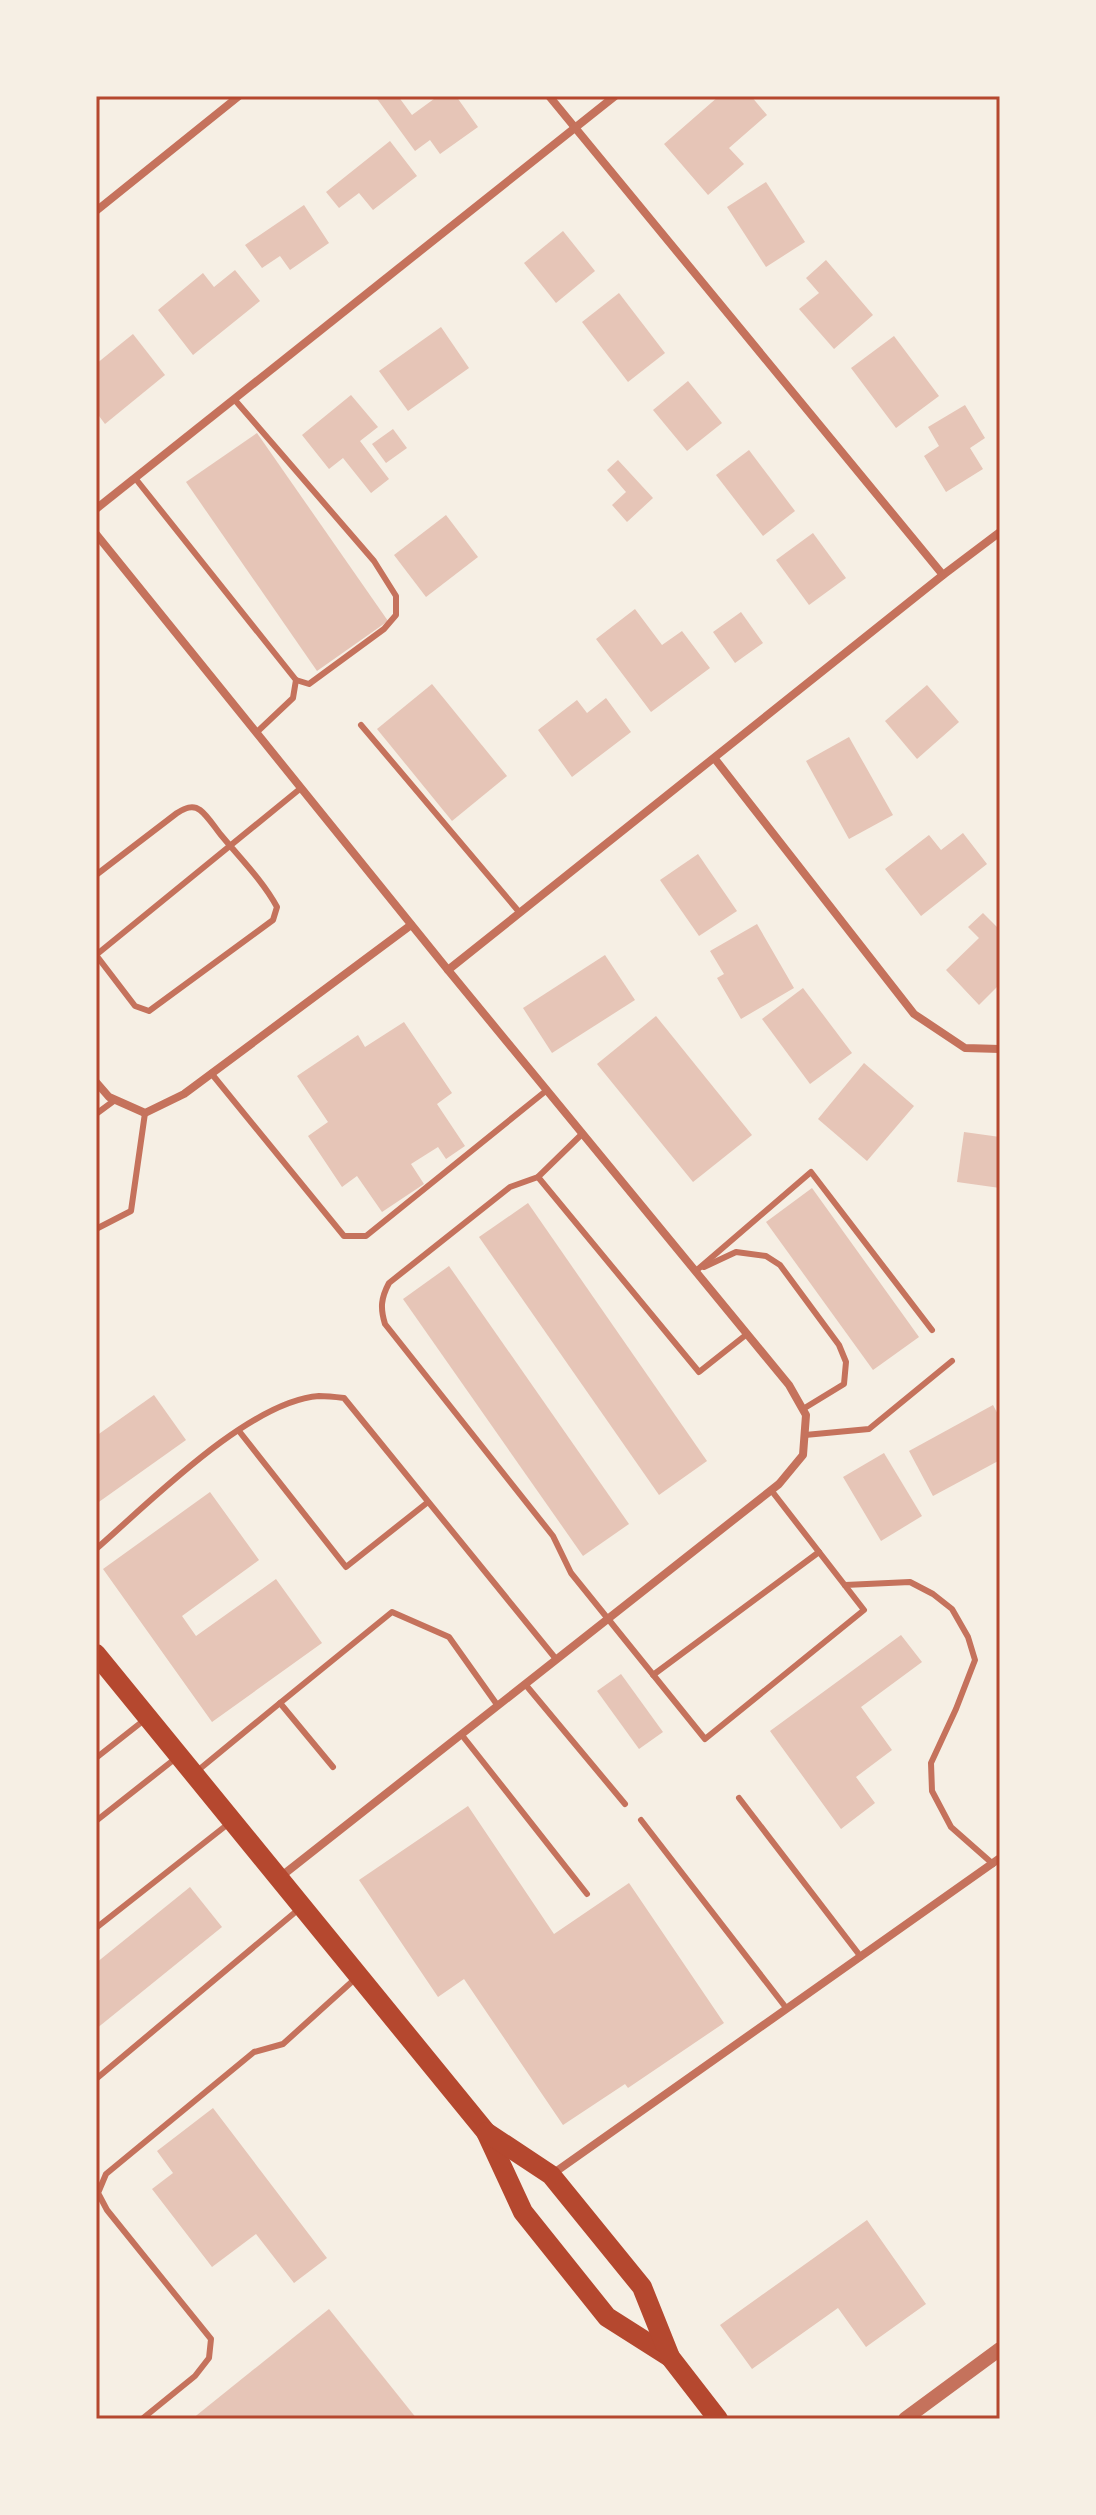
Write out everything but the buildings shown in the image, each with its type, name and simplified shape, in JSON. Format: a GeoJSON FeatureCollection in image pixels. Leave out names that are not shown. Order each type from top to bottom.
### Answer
{"type":"FeatureCollection","features":[{"type":"Feature","properties":{"kind":"main road"},"geometry":{"type":"LineString","coordinates":[[96,1654],[486,2132],[523,2212],[607,2317],[670,2357]]}},
{"type":"Feature","properties":{"kind":"main road"},"geometry":{"type":"LineString","coordinates":[[486,2132],[551,2175],[642,2287],[670,2357],[718,2419]]}},
{"type":"Feature","properties":{"kind":"street"},"geometry":{"type":"LineString","coordinates":[[96,211],[239,96]]}},
{"type":"Feature","properties":{"kind":"street"},"geometry":{"type":"LineString","coordinates":[[549,96],[943,575]]}},
{"type":"Feature","properties":{"kind":"street"},"geometry":{"type":"LineString","coordinates":[[96,509],[615,96]]}},
{"type":"Feature","properties":{"kind":"street"},"geometry":{"type":"LineString","coordinates":[[448,970],[1000,532]]}},
{"type":"Feature","properties":{"kind":"street"},"geometry":{"type":"LineString","coordinates":[[96,534],[411,925],[697,1270],[789,1385],[806,1415],[803,1455],[771,1490],[279,1879]]}},
{"type":"Feature","properties":{"kind":"street"},"geometry":{"type":"LineString","coordinates":[[715,759],[914,1014],[965,1048],[1000,1049]]}},
{"type":"Feature","properties":{"kind":"street"},"geometry":{"type":"LineString","coordinates":[[96,1082],[109,1097],[145,1113],[184,1094],[411,925]]}},
{"type":"Feature","properties":{"kind":"street"},"geometry":{"type":"LineString","coordinates":[[551,2175],[996,1861]]}},
{"type":"Feature","properties":{"kind":"street"},"geometry":{"type":"LineString","coordinates":[[905,2419],[1000,2349]]}},
{"type":"Feature","properties":{"kind":"lane"},"geometry":{"type":"LineString","coordinates":[[135,478],[296,680],[309,684],[384,629],[396,615],[396,596],[374,561],[234,399]]}},
{"type":"Feature","properties":{"kind":"lane"},"geometry":{"type":"LineString","coordinates":[[257,732],[293,698],[296,680]]}},
{"type":"Feature","properties":{"kind":"lane"},"geometry":{"type":"LineString","coordinates":[[361,725],[520,913]]}},
{"type":"Feature","properties":{"kind":"lane"},"geometry":{"type":"LineString","coordinates":[[96,875],[186,808],[201,811],[231,847],[271,897],[277,914],[273,920],[154,1009],[142,1010],[135,1006],[96,955],[231,847],[301,788]]}},
{"type":"Feature","properties":{"kind":"lane"},"geometry":{"type":"LineString","coordinates":[[211,1073],[344,1236],[366,1236],[547,1090]]}},
{"type":"Feature","properties":{"kind":"lane"},"geometry":{"type":"LineString","coordinates":[[96,1114],[115,1100]]}},
{"type":"Feature","properties":{"kind":"lane"},"geometry":{"type":"LineString","coordinates":[[96,1229],[131,1211],[145,1113]]}},
{"type":"Feature","properties":{"kind":"lane"},"geometry":{"type":"LineString","coordinates":[[582,1134],[538,1177],[510,1187],[389,1283],[382,1296],[381,1312],[385,1324],[553,1536],[571,1573],[705,1739],[864,1610],[771,1490]]}},
{"type":"Feature","properties":{"kind":"lane"},"geometry":{"type":"LineString","coordinates":[[697,1270],[811,1172],[932,1330]]}},
{"type":"Feature","properties":{"kind":"lane"},"geometry":{"type":"LineString","coordinates":[[538,1177],[699,1372],[747,1334]]}},
{"type":"Feature","properties":{"kind":"lane"},"geometry":{"type":"LineString","coordinates":[[697,1270],[736,1252],[766,1256],[780,1265],[839,1345],[846,1362],[844,1384],[803,1409]]}},
{"type":"Feature","properties":{"kind":"lane"},"geometry":{"type":"LineString","coordinates":[[805,1435],[869,1429],[952,1361]]}},
{"type":"Feature","properties":{"kind":"lane"},"geometry":{"type":"LineString","coordinates":[[96,1549],[212,1447],[273,1410],[318,1396],[344,1398],[556,1659]]}},
{"type":"Feature","properties":{"kind":"lane"},"geometry":{"type":"LineString","coordinates":[[239,1431],[346,1567],[428,1502]]}},
{"type":"Feature","properties":{"kind":"lane"},"geometry":{"type":"LineString","coordinates":[[653,1675],[819,1552]]}},
{"type":"Feature","properties":{"kind":"lane"},"geometry":{"type":"LineString","coordinates":[[844,1585],[910,1582],[952,1609],[968,1637],[975,1660],[931,1763],[932,1791],[951,1827],[996,1861]]}},
{"type":"Feature","properties":{"kind":"lane"},"geometry":{"type":"LineString","coordinates":[[194,1774],[392,1612],[449,1637],[498,1706]]}},
{"type":"Feature","properties":{"kind":"lane"},"geometry":{"type":"LineString","coordinates":[[525,1684],[625,1804]]}},
{"type":"Feature","properties":{"kind":"lane"},"geometry":{"type":"LineString","coordinates":[[280,1703],[333,1767]]}},
{"type":"Feature","properties":{"kind":"lane"},"geometry":{"type":"LineString","coordinates":[[96,1758],[148,1717]]}},
{"type":"Feature","properties":{"kind":"lane"},"geometry":{"type":"LineString","coordinates":[[461,1734],[587,1894]]}},
{"type":"Feature","properties":{"kind":"lane"},"geometry":{"type":"LineString","coordinates":[[96,1821],[179,1756]]}},
{"type":"Feature","properties":{"kind":"lane"},"geometry":{"type":"LineString","coordinates":[[739,1798],[861,1957]]}},
{"type":"Feature","properties":{"kind":"lane"},"geometry":{"type":"LineString","coordinates":[[641,1820],[787,2009]]}},
{"type":"Feature","properties":{"kind":"lane"},"geometry":{"type":"LineString","coordinates":[[96,1928],[232,1821]]}},
{"type":"Feature","properties":{"kind":"lane"},"geometry":{"type":"LineString","coordinates":[[96,2079],[302,1906]]}},
{"type":"Feature","properties":{"kind":"lane"},"geometry":{"type":"LineString","coordinates":[[142,2419],[195,2376],[209,2358],[211,2339],[107,2210],[98,2193],[106,2174],[254,2052],[283,2044],[358,1976]]}}]}
